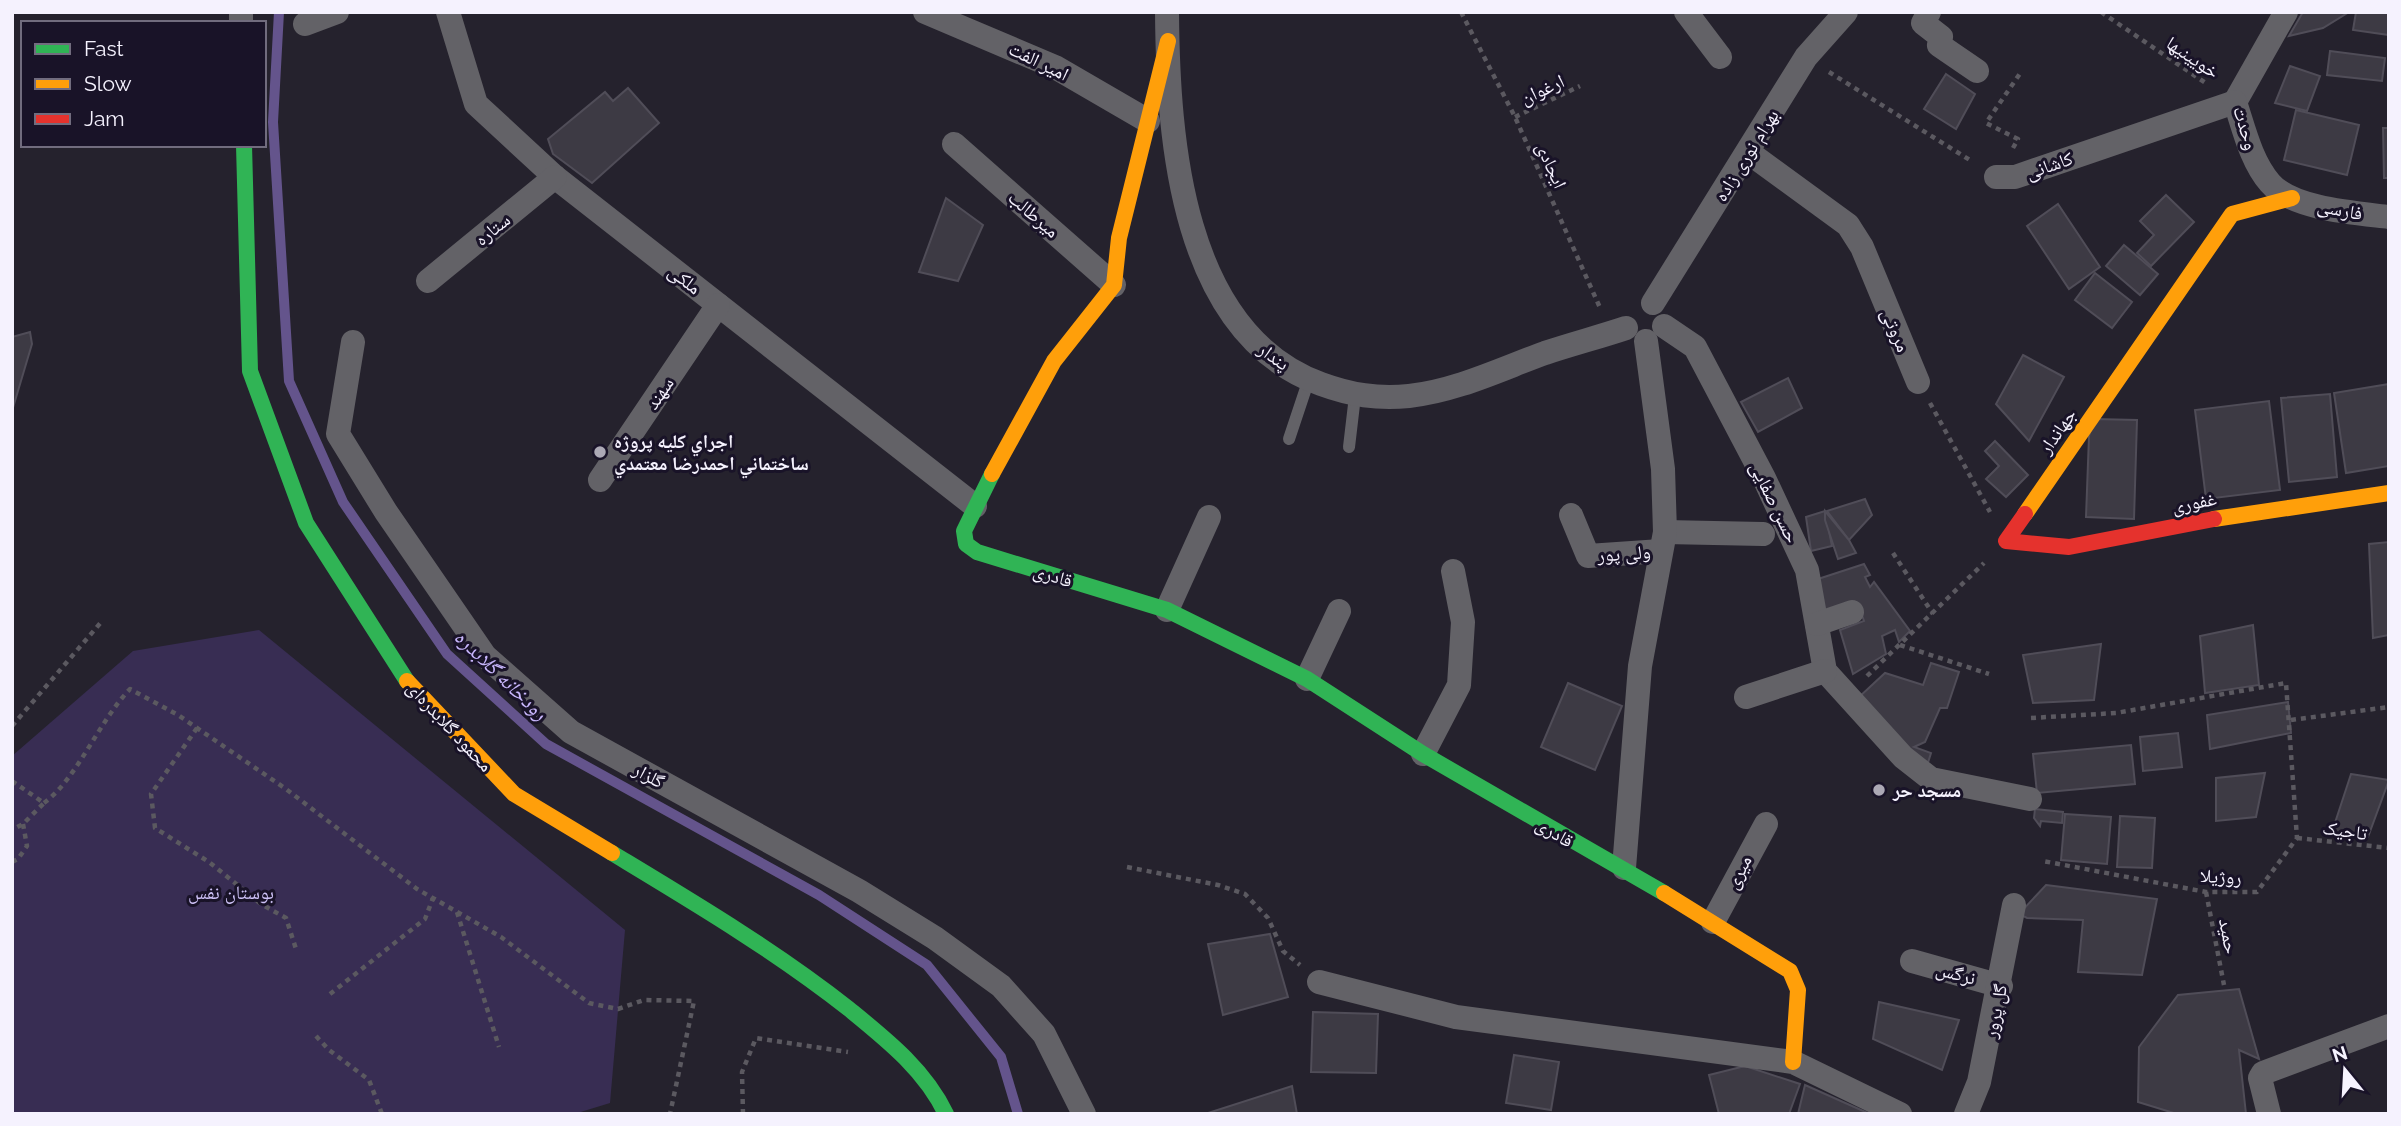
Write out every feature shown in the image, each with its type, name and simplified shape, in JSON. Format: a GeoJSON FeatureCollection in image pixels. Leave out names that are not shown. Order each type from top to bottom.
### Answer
{"type":"FeatureCollection","features":[{"type":"Feature","properties":{"kind":"street"},"geometry":{"type":"LineString","coordinates":[[305,24],[337,12]]}},
{"type":"Feature","properties":{"kind":"street","name":"ملکی"},"geometry":{"type":"LineString","coordinates":[[448,12],[476,104],[555,177],[975,506]]}},
{"type":"Feature","properties":{"kind":"street","name":"امیر الفت"},"geometry":{"type":"LineString","coordinates":[[925,12],[1055,67],[1148,121]]}},
{"type":"Feature","properties":{"kind":"street","name":"پندار"},"geometry":{"type":"LineString","coordinates":[[1167,12],[1170,116],[1197,241],[1226,305],[1249,338],[1281,364],[1309,379],[1355,396],[1410,396],[1500,372],[1545,354],[1637,332]]}},
{"type":"Feature","properties":{"kind":"street"},"geometry":{"type":"LineString","coordinates":[[1686,12],[1720,57]]}},
{"type":"Feature","properties":{"kind":"street","name":"بهرام نوری زاده"},"geometry":{"type":"LineString","coordinates":[[1653,303],[1806,57],[1846,12]]}},
{"type":"Feature","properties":{"kind":"street"},"geometry":{"type":"LineString","coordinates":[[1929,12],[1923,23],[1941,37],[1939,45],[1977,71]]}},
{"type":"Feature","properties":{"kind":"street","name":"وحدت"},"geometry":{"type":"LineString","coordinates":[[2286,12],[2235,102],[2255,160],[2270,184],[2292,198]]}},
{"type":"Feature","properties":{"kind":"street"},"geometry":{"type":"LineString","coordinates":[[1114,285],[1119,238],[1168,41]]}},
{"type":"Feature","properties":{"kind":"street","name":"کاشانی"},"geometry":{"type":"LineString","coordinates":[[1996,177],[2015,177],[2235,102]]}},
{"type":"Feature","properties":{"kind":"street","name":"میرطالب"},"geometry":{"type":"LineString","coordinates":[[954,144],[1114,285]]}},
{"type":"Feature","properties":{"kind":"street","name":"محمود گلابدره‌ای"},"geometry":{"type":"LineString","coordinates":[[244,147],[250,371],[306,523],[412,689],[514,794],[717,916],[814,982],[886,1039],[933,1087],[946,1114]]}},
{"type":"Feature","properties":{"kind":"street","name":"مروتی"},"geometry":{"type":"LineString","coordinates":[[1748,152],[1848,225],[1862,247],[1918,382]]}},
{"type":"Feature","properties":{"kind":"street","name":"ستاره"},"geometry":{"type":"LineString","coordinates":[[428,281],[555,177]]}},
{"type":"Feature","properties":{"kind":"street","name":"فارسی"},"geometry":{"type":"LineString","coordinates":[[2292,198],[2348,213],[2389,217]]}},
{"type":"Feature","properties":{"kind":"street","name":"جهاندار"},"geometry":{"type":"LineString","coordinates":[[2006,541],[2232,214],[2292,198]]}},
{"type":"Feature","properties":{"kind":"street","name":"قادری"},"geometry":{"type":"LineString","coordinates":[[1114,285],[1054,361],[975,506],[964,531],[966,544],[976,552],[1167,610],[1307,679],[1423,754],[1579,846],[1624,868],[1713,922],[1790,971],[1798,990],[1793,1062]]}},
{"type":"Feature","properties":{"kind":"street"},"geometry":{"type":"LineString","coordinates":[[1624,868],[1640,666],[1663,541],[1663,468],[1637,332],[1626,315],[1633,305],[1640,302],[1653,303],[1663,313],[1637,332]]}},
{"type":"Feature","properties":{"kind":"street","name":"سهند"},"geometry":{"type":"LineString","coordinates":[[600,480],[718,305]]}},
{"type":"Feature","properties":{"kind":"street","name":"حسن صفایی"},"geometry":{"type":"LineString","coordinates":[[1637,332],[1695,347],[1764,478],[1807,570],[1825,671]]}},
{"type":"Feature","properties":{"kind":"street","name":"گلزار"},"geometry":{"type":"LineString","coordinates":[[353,342],[338,433],[386,512],[485,656],[571,732],[859,891],[934,938],[1001,986],[1044,1034],[1084,1114]]}},
{"type":"Feature","properties":{"kind":"street","name":"غفوری"},"geometry":{"type":"LineString","coordinates":[[2006,541],[2069,547],[2216,519],[2389,493]]}},
{"type":"Feature","properties":{"kind":"street","name":"ولی پور"},"geometry":{"type":"LineString","coordinates":[[1571,515],[1588,556],[1663,541]]}},
{"type":"Feature","properties":{"kind":"street"},"geometry":{"type":"LineString","coordinates":[[1167,610],[1209,517]]}},
{"type":"Feature","properties":{"kind":"street"},"geometry":{"type":"LineString","coordinates":[[1663,541],[1763,534]]}},
{"type":"Feature","properties":{"kind":"street"},"geometry":{"type":"LineString","coordinates":[[1423,754],[1459,685],[1463,622],[1453,570]]}},
{"type":"Feature","properties":{"kind":"street"},"geometry":{"type":"LineString","coordinates":[[1307,679],[1339,611]]}},
{"type":"Feature","properties":{"kind":"street"},"geometry":{"type":"LineString","coordinates":[[1817,624],[1852,612]]}},
{"type":"Feature","properties":{"kind":"street"},"geometry":{"type":"LineString","coordinates":[[1746,696],[1825,671],[1849,694],[1903,757],[1931,779],[2030,799]]}},
{"type":"Feature","properties":{"kind":"street","name":"میری"},"geometry":{"type":"LineString","coordinates":[[1713,922],[1766,824]]}},
{"type":"Feature","properties":{"kind":"street","name":"گل پرور"},"geometry":{"type":"LineString","coordinates":[[1966,1114],[1979,1082],[2001,985],[2014,905]]}},
{"type":"Feature","properties":{"kind":"street","name":"نرگس"},"geometry":{"type":"LineString","coordinates":[[1912,961],[2001,985]]}},
{"type":"Feature","properties":{"kind":"street"},"geometry":{"type":"LineString","coordinates":[[1319,982],[1456,1017],[1793,1062],[1900,1114]]}},
{"type":"Feature","properties":{"kind":"street"},"geometry":{"type":"LineString","coordinates":[[2269,1114],[2260,1078],[2263,1073],[2389,1026]]}},
{"type":"Feature","properties":{"kind":"lane"},"geometry":{"type":"LineString","coordinates":[[1289,439],[1309,379]]}},
{"type":"Feature","properties":{"kind":"lane"},"geometry":{"type":"LineString","coordinates":[[1349,447],[1355,396]]}},
{"type":"Feature","properties":{"kind":"path","name":"ایجادی"},"geometry":{"type":"LineString","coordinates":[[1461,12],[1515,117],[1637,332]]}},
{"type":"Feature","properties":{"kind":"path","name":"خویینیها"},"geometry":{"type":"LineString","coordinates":[[2101,12],[2235,102]]}},
{"type":"Feature","properties":{"kind":"path"},"geometry":{"type":"LineString","coordinates":[[1806,57],[1996,177],[2018,139],[1986,123],[2021,72]]}},
{"type":"Feature","properties":{"kind":"path","name":"ارغوان"},"geometry":{"type":"LineString","coordinates":[[1515,117],[1580,86]]}},
{"type":"Feature","properties":{"kind":"path"},"geometry":{"type":"LineString","coordinates":[[1849,694],[2006,541],[1918,382]]}},
{"type":"Feature","properties":{"kind":"path"},"geometry":{"type":"LineString","coordinates":[[1894,553],[1933,614]]}},
{"type":"Feature","properties":{"kind":"path"},"geometry":{"type":"LineString","coordinates":[[12,726],[103,620]]}},
{"type":"Feature","properties":{"kind":"path"},"geometry":{"type":"LineString","coordinates":[[1899,645],[1989,674]]}},
{"type":"Feature","properties":{"kind":"path"},"geometry":{"type":"LineString","coordinates":[[2031,718],[2116,713],[2286,683],[2291,720],[2297,838]]}},
{"type":"Feature","properties":{"kind":"path"},"geometry":{"type":"LineString","coordinates":[[12,830],[23,824],[61,791],[83,751],[130,689],[197,728],[433,898],[501,936],[589,1003],[618,1009],[643,1000],[694,1001],[670,1114]]}},
{"type":"Feature","properties":{"kind":"path"},"geometry":{"type":"LineString","coordinates":[[2291,720],[2389,708]]}},
{"type":"Feature","properties":{"kind":"path"},"geometry":{"type":"LineString","coordinates":[[197,728],[150,794],[155,828],[209,862],[261,904],[286,918],[296,949]]}},
{"type":"Feature","properties":{"kind":"path"},"geometry":{"type":"LineString","coordinates":[[12,781],[44,803]]}},
{"type":"Feature","properties":{"kind":"path"},"geometry":{"type":"LineString","coordinates":[[12,862],[19,859],[27,846],[23,824]]}},
{"type":"Feature","properties":{"kind":"path","name":"تاجیک"},"geometry":{"type":"LineString","coordinates":[[2297,838],[2389,848]]}},
{"type":"Feature","properties":{"kind":"path","name":"روژیلا"},"geometry":{"type":"LineString","coordinates":[[2043,861],[2206,892],[2257,892],[2297,838]]}},
{"type":"Feature","properties":{"kind":"path"},"geometry":{"type":"LineString","coordinates":[[1127,867],[1218,885],[1245,894],[1268,918],[1283,951],[1319,982]]}},
{"type":"Feature","properties":{"kind":"path","name":"حمید"},"geometry":{"type":"LineString","coordinates":[[2206,892],[2224,985]]}},
{"type":"Feature","properties":{"kind":"path"},"geometry":{"type":"LineString","coordinates":[[330,994],[425,919],[433,898]]}},
{"type":"Feature","properties":{"kind":"path"},"geometry":{"type":"LineString","coordinates":[[457,912],[499,1048]]}},
{"type":"Feature","properties":{"kind":"path"},"geometry":{"type":"LineString","coordinates":[[316,1036],[328,1050],[369,1080],[382,1114]]}},
{"type":"Feature","properties":{"kind":"path"},"geometry":{"type":"LineString","coordinates":[[743,1114],[742,1072],[756,1038],[852,1052]]}},
{"type":"Feature","properties":{"kind":"green space","name":"بوستان نفس"},"geometry":{"type":"Polygon","coordinates":[[[259,630],[625,930],[610,1103],[574,1114],[12,1114],[12,756],[133,651],[259,630]]]}},
{"type":"Feature","properties":{"kind":"building"},"geometry":{"type":"Polygon","coordinates":[[[2303,12],[2349,12],[2323,28],[2289,36],[2303,12]]]}},
{"type":"Feature","properties":{"kind":"building"},"geometry":{"type":"Polygon","coordinates":[[[2356,12],[2389,12],[2389,35],[2353,30],[2356,12]]]}},
{"type":"Feature","properties":{"kind":"building"},"geometry":{"type":"Polygon","coordinates":[[[2330,51],[2385,58],[2382,81],[2327,75],[2330,51]]]}},
{"type":"Feature","properties":{"kind":"building"},"geometry":{"type":"Polygon","coordinates":[[[2290,66],[2320,76],[2307,111],[2275,103],[2290,66]]]}},
{"type":"Feature","properties":{"kind":"building"},"geometry":{"type":"Polygon","coordinates":[[[1946,74],[1975,94],[1956,129],[1924,109],[1946,74]]]}},
{"type":"Feature","properties":{"kind":"building"},"geometry":{"type":"Polygon","coordinates":[[[628,88],[659,123],[592,183],[553,154],[548,139],[605,92],[613,101],[628,88]]]}},
{"type":"Feature","properties":{"kind":"building"},"geometry":{"type":"Polygon","coordinates":[[[2296,110],[2359,125],[2347,175],[2284,160],[2296,110]]]}},
{"type":"Feature","properties":{"kind":"building"},"geometry":{"type":"Polygon","coordinates":[[[2383,128],[2389,128],[2389,178],[2384,178],[2383,128]]]}},
{"type":"Feature","properties":{"kind":"building"},"geometry":{"type":"Polygon","coordinates":[[[2166,195],[2194,222],[2151,266],[2137,253],[2154,235],[2140,221],[2166,195]]]}},
{"type":"Feature","properties":{"kind":"building"},"geometry":{"type":"Polygon","coordinates":[[[946,198],[983,225],[958,281],[919,272],[946,198]]]}},
{"type":"Feature","properties":{"kind":"building"},"geometry":{"type":"Polygon","coordinates":[[[2058,204],[2100,267],[2069,289],[2027,226],[2058,204]]]}},
{"type":"Feature","properties":{"kind":"building"},"geometry":{"type":"Polygon","coordinates":[[[2124,245],[2158,274],[2140,295],[2106,266],[2124,245]]]}},
{"type":"Feature","properties":{"kind":"building"},"geometry":{"type":"Polygon","coordinates":[[[2095,273],[2132,302],[2112,328],[2075,300],[2095,273]]]}},
{"type":"Feature","properties":{"kind":"building"},"geometry":{"type":"Polygon","coordinates":[[[30,332],[32,344],[12,411],[12,337],[30,332]]]}},
{"type":"Feature","properties":{"kind":"building"},"geometry":{"type":"Polygon","coordinates":[[[2023,355],[2064,377],[2029,441],[1996,404],[2023,355]]]}},
{"type":"Feature","properties":{"kind":"building"},"geometry":{"type":"Polygon","coordinates":[[[1788,378],[1802,408],[1758,432],[1741,402],[1788,378]]]}},
{"type":"Feature","properties":{"kind":"building"},"geometry":{"type":"Polygon","coordinates":[[[2389,384],[2389,466],[2346,473],[2334,393],[2389,384]]]}},
{"type":"Feature","properties":{"kind":"building"},"geometry":{"type":"Polygon","coordinates":[[[2330,394],[2337,477],[2289,482],[2281,398],[2330,394]]]}},
{"type":"Feature","properties":{"kind":"building"},"geometry":{"type":"Polygon","coordinates":[[[2269,401],[2280,490],[2206,499],[2195,410],[2269,401]]]}},
{"type":"Feature","properties":{"kind":"building"},"geometry":{"type":"Polygon","coordinates":[[[2094,419],[2137,420],[2134,519],[2086,517],[2089,436],[2094,419]]]}},
{"type":"Feature","properties":{"kind":"building"},"geometry":{"type":"Polygon","coordinates":[[[1995,441],[2028,475],[2006,497],[1986,479],[1999,466],[1985,451],[1995,441]]]}},
{"type":"Feature","properties":{"kind":"building"},"geometry":{"type":"Polygon","coordinates":[[[1865,499],[1872,515],[1849,540],[1827,511],[1865,499]]]}},
{"type":"Feature","properties":{"kind":"building"},"geometry":{"type":"Polygon","coordinates":[[[1825,511],[1832,546],[1811,551],[1806,517],[1825,511]]]}},
{"type":"Feature","properties":{"kind":"building"},"geometry":{"type":"Polygon","coordinates":[[[1825,511],[1856,553],[1838,559],[1825,520],[1825,511]]]}},
{"type":"Feature","properties":{"kind":"building"},"geometry":{"type":"Polygon","coordinates":[[[2389,542],[2389,635],[2373,638],[2369,544],[2389,542]]]}},
{"type":"Feature","properties":{"kind":"building"},"geometry":{"type":"Polygon","coordinates":[[[1864,564],[1870,575],[1865,577],[1870,587],[1874,582],[1910,631],[1899,642],[1895,630],[1882,636],[1886,654],[1853,674],[1840,630],[1864,621],[1858,604],[1820,617],[1815,580],[1864,564]]]}},
{"type":"Feature","properties":{"kind":"building"},"geometry":{"type":"Polygon","coordinates":[[[2253,625],[2259,685],[2205,693],[2200,636],[2253,625]]]}},
{"type":"Feature","properties":{"kind":"building"},"geometry":{"type":"Polygon","coordinates":[[[2101,644],[2094,700],[2033,703],[2023,655],[2101,644]]]}},
{"type":"Feature","properties":{"kind":"building"},"geometry":{"type":"Polygon","coordinates":[[[1931,663],[1959,672],[1947,708],[1940,708],[1925,742],[1914,747],[1931,753],[1926,769],[1858,698],[1885,673],[1923,685],[1931,663]]]}},
{"type":"Feature","properties":{"kind":"building"},"geometry":{"type":"Polygon","coordinates":[[[1568,683],[1622,706],[1595,770],[1541,747],[1568,683]]]}},
{"type":"Feature","properties":{"kind":"building"},"geometry":{"type":"Polygon","coordinates":[[[2288,702],[2291,733],[2210,749],[2207,715],[2288,702]]]}},
{"type":"Feature","properties":{"kind":"building"},"geometry":{"type":"Polygon","coordinates":[[[2178,733],[2182,767],[2143,771],[2140,737],[2178,733]]]}},
{"type":"Feature","properties":{"kind":"building"},"geometry":{"type":"Polygon","coordinates":[[[2131,745],[2135,784],[2037,793],[2033,754],[2131,745]]]}},
{"type":"Feature","properties":{"kind":"building"},"geometry":{"type":"Polygon","coordinates":[[[2265,773],[2256,817],[2216,821],[2216,778],[2265,773]]]}},
{"type":"Feature","properties":{"kind":"building"},"geometry":{"type":"Polygon","coordinates":[[[2351,774],[2389,780],[2368,837],[2332,832],[2351,774]]]}},
{"type":"Feature","properties":{"kind":"building"},"geometry":{"type":"Polygon","coordinates":[[[2035,809],[2063,812],[2062,823],[2041,821],[2040,826],[2034,818],[2035,809]]]}},
{"type":"Feature","properties":{"kind":"building"},"geometry":{"type":"Polygon","coordinates":[[[2065,814],[2111,817],[2107,864],[2061,860],[2065,814]]]}},
{"type":"Feature","properties":{"kind":"building"},"geometry":{"type":"Polygon","coordinates":[[[2120,816],[2155,818],[2152,868],[2117,867],[2120,816]]]}},
{"type":"Feature","properties":{"kind":"building"},"geometry":{"type":"Polygon","coordinates":[[[2046,885],[2157,899],[2142,975],[2078,972],[2083,920],[2027,918],[2019,914],[2046,885]]]}},
{"type":"Feature","properties":{"kind":"building"},"geometry":{"type":"Polygon","coordinates":[[[1270,934],[1288,997],[1223,1015],[1208,944],[1270,934]]]}},
{"type":"Feature","properties":{"kind":"building"},"geometry":{"type":"Polygon","coordinates":[[[2239,989],[2259,1059],[2239,1050],[2246,1114],[2177,1114],[2138,1102],[2139,1047],[2178,995],[2239,989]]]}},
{"type":"Feature","properties":{"kind":"building"},"geometry":{"type":"Polygon","coordinates":[[[1879,1002],[1959,1020],[1942,1070],[1873,1039],[1879,1002]]]}},
{"type":"Feature","properties":{"kind":"building"},"geometry":{"type":"Polygon","coordinates":[[[1313,1012],[1378,1014],[1376,1073],[1311,1072],[1313,1012]]]}},
{"type":"Feature","properties":{"kind":"building"},"geometry":{"type":"Polygon","coordinates":[[[1514,1055],[1559,1062],[1551,1110],[1506,1103],[1514,1055]]]}},
{"type":"Feature","properties":{"kind":"building"},"geometry":{"type":"Polygon","coordinates":[[[1745,1066],[1800,1084],[1789,1114],[1719,1114],[1709,1075],[1745,1066]]]}},
{"type":"Feature","properties":{"kind":"building"},"geometry":{"type":"Polygon","coordinates":[[[1805,1085],[1870,1114],[1798,1114],[1805,1085]]]}},
{"type":"Feature","properties":{"kind":"building"},"geometry":{"type":"Polygon","coordinates":[[[1292,1086],[1297,1114],[1205,1114],[1292,1086]]]}},
{"type":"Feature","properties":{"kind":"waterway","name":"رودخانه گلابدره"},"geometry":{"type":"LineString","coordinates":[[279,12],[273,122],[289,381],[343,502],[447,654],[546,744],[819,895],[927,965],[1001,1057],[1018,1114]]}},
{"type":"Feature","properties":{"kind":"traffic: fast"},"geometry":{"type":"LineString","coordinates":[[244,147],[250,371],[306,523],[407,681]]}},
{"type":"Feature","properties":{"kind":"traffic: fast"},"geometry":{"type":"LineString","coordinates":[[992,474],[964,531],[966,544],[977,552],[1167,610],[1307,679],[1423,754],[1664,893]]}},
{"type":"Feature","properties":{"kind":"traffic: fast"},"geometry":{"type":"LineString","coordinates":[[612,853],[703,908],[821,987],[891,1044],[927,1083],[946,1114]]}},
{"type":"Feature","properties":{"kind":"traffic: slow"},"geometry":{"type":"LineString","coordinates":[[992,474],[1054,361],[1114,285],[1119,238],[1168,41]]}},
{"type":"Feature","properties":{"kind":"traffic: slow"},"geometry":{"type":"LineString","coordinates":[[2025,514],[2232,214],[2292,198]]}},
{"type":"Feature","properties":{"kind":"traffic: slow"},"geometry":{"type":"LineString","coordinates":[[2214,519],[2389,493]]}},
{"type":"Feature","properties":{"kind":"traffic: slow"},"geometry":{"type":"LineString","coordinates":[[407,681],[514,794],[612,853]]}},
{"type":"Feature","properties":{"kind":"traffic: slow"},"geometry":{"type":"LineString","coordinates":[[1664,893],[1790,971],[1798,990],[1793,1062]]}},
{"type":"Feature","properties":{"kind":"traffic: jam"},"geometry":{"type":"LineString","coordinates":[[2025,514],[2006,541],[2069,547],[2214,519]]}},
{"type":"Feature","properties":{"kind":"place","name":"اجراي كليه پروژه ساختماني احمدرضا معتمدي"},"geometry":{"type":"Point","coordinates":[600,452]}},
{"type":"Feature","properties":{"kind":"place","name":"مسجد حر"},"geometry":{"type":"Point","coordinates":[1879,790]}}]}
